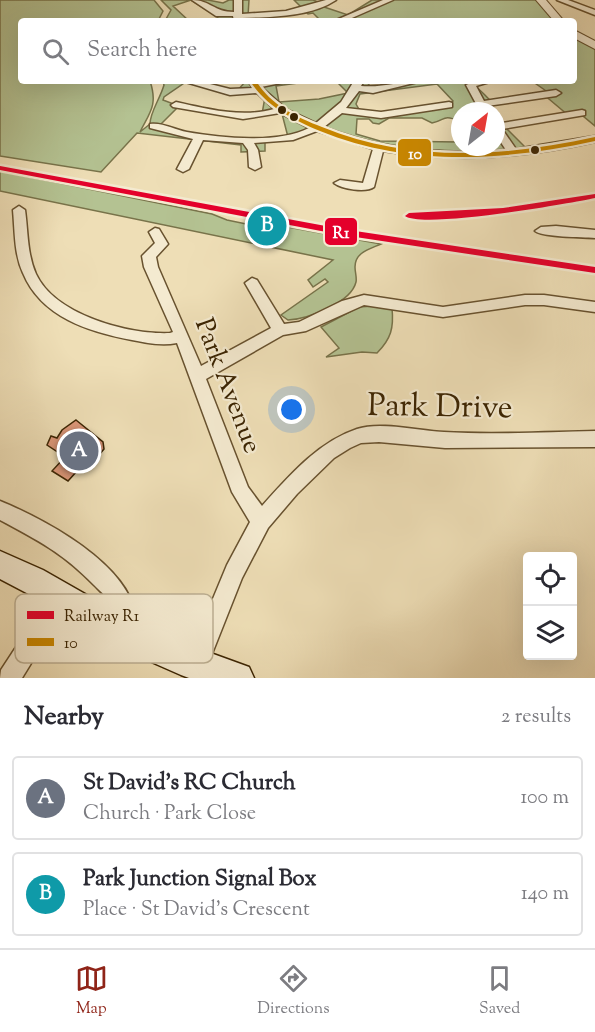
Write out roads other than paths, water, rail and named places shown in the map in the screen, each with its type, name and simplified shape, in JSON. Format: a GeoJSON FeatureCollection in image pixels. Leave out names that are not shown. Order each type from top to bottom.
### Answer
{"type":"FeatureCollection","features":[{"type":"Feature","properties":{"kind":"main road"},"geometry":{"type":"LineString","coordinates":[[0,565],[56,594]]}},
{"type":"Feature","properties":{"kind":"main road"},"geometry":{"type":"LineString","coordinates":[[189,663],[238,678]]}},
{"type":"Feature","properties":{"kind":"street"},"geometry":{"type":"LineString","coordinates":[[196,0],[220,18],[278,14],[314,8],[332,0]]}},
{"type":"Feature","properties":{"kind":"street"},"geometry":{"type":"LineString","coordinates":[[237,17],[238,0]]}},
{"type":"Feature","properties":{"kind":"street"},"geometry":{"type":"LineString","coordinates":[[301,0],[339,18]]}},
{"type":"Feature","properties":{"kind":"street"},"geometry":{"type":"LineString","coordinates":[[348,18],[389,0]]}},
{"type":"Feature","properties":{"kind":"street"},"geometry":{"type":"LineString","coordinates":[[541,0],[556,18]]}},
{"type":"Feature","properties":{"kind":"street"},"geometry":{"type":"LineString","coordinates":[[561,0],[595,13],[593,18],[595,20]]}},
{"type":"Feature","properties":{"kind":"street"},"geometry":{"type":"LineString","coordinates":[[577,35],[595,46]]}},
{"type":"Feature","properties":{"kind":"street"},"geometry":{"type":"LineString","coordinates":[[199,84],[230,92],[255,85],[281,110],[315,128],[379,147],[426,153],[514,154],[595,139]]}},
{"type":"Feature","properties":{"kind":"street"},"geometry":{"type":"LineString","coordinates":[[154,126],[199,137],[245,139],[297,135],[315,128],[340,109],[358,85],[373,90],[402,84]]}},
{"type":"Feature","properties":{"kind":"street"},"geometry":{"type":"LineString","coordinates":[[475,84],[471,85],[480,102]]}},
{"type":"Feature","properties":{"kind":"street"},"geometry":{"type":"LineString","coordinates":[[505,103],[556,93]]}},
{"type":"Feature","properties":{"kind":"street"},"geometry":{"type":"LineString","coordinates":[[176,105],[241,114],[267,114],[281,110]]}},
{"type":"Feature","properties":{"kind":"street"},"geometry":{"type":"LineString","coordinates":[[340,109],[366,117],[449,105]]}},
{"type":"Feature","properties":{"kind":"street"},"geometry":{"type":"LineString","coordinates":[[505,125],[582,112]]}},
{"type":"Feature","properties":{"kind":"street"},"geometry":{"type":"LineString","coordinates":[[183,169],[199,137]]}},
{"type":"Feature","properties":{"kind":"street"},"geometry":{"type":"LineString","coordinates":[[245,139],[253,150],[255,167]]}},
{"type":"Feature","properties":{"kind":"street"},"geometry":{"type":"LineString","coordinates":[[505,140],[514,154]]}},
{"type":"Feature","properties":{"kind":"street"},"geometry":{"type":"LineString","coordinates":[[340,183],[368,187],[379,147]]}},
{"type":"Feature","properties":{"kind":"street"},"geometry":{"type":"LineString","coordinates":[[19,210],[26,260],[33,280],[57,305],[86,323],[102,329],[168,340],[182,336]]}},
{"type":"Feature","properties":{"kind":"street"},"geometry":{"type":"LineString","coordinates":[[541,231],[556,230],[595,234]]}},
{"type":"Feature","properties":{"kind":"street","name":"Park Avenue"},"geometry":{"type":"LineString","coordinates":[[155,232],[162,244],[149,256],[151,267],[182,336],[241,492],[261,521]]}},
{"type":"Feature","properties":{"kind":"street"},"geometry":{"type":"LineString","coordinates":[[252,283],[280,330]]}},
{"type":"Feature","properties":{"kind":"street"},"geometry":{"type":"LineString","coordinates":[[198,376],[280,330],[301,327],[347,305],[364,300],[443,312],[525,300],[544,300],[595,307]]}},
{"type":"Feature","properties":{"kind":"street","name":"Park Drive"},"geometry":{"type":"LineString","coordinates":[[213,624],[234,572],[261,521],[290,488],[328,452],[344,442],[360,435],[379,434],[480,441],[595,439]]}},
{"type":"Feature","properties":{"kind":"street"},"geometry":{"type":"LineString","coordinates":[[0,510],[60,541],[81,557],[116,594]]}},
{"type":"Feature","properties":{"kind":"street"},"geometry":{"type":"LineString","coordinates":[[9,678],[18,663]]}},
{"type":"Feature","properties":{"kind":"rail line","name":"R1"},"geometry":{"type":"LineString","coordinates":[[0,168],[342,232],[595,270]]}},
{"type":"Feature","properties":{"kind":"rail line","name":"R1"},"geometry":{"type":"LineString","coordinates":[[409,216],[503,211],[595,196]]}},
{"type":"Feature","properties":{"kind":"place","name":"Park Junction Signal Box"},"geometry":{"type":"Point","coordinates":[267,226]}},
{"type":"Feature","properties":{"kind":"place","name":"St David's RC Church"},"geometry":{"type":"Point","coordinates":[79,451]}}]}
